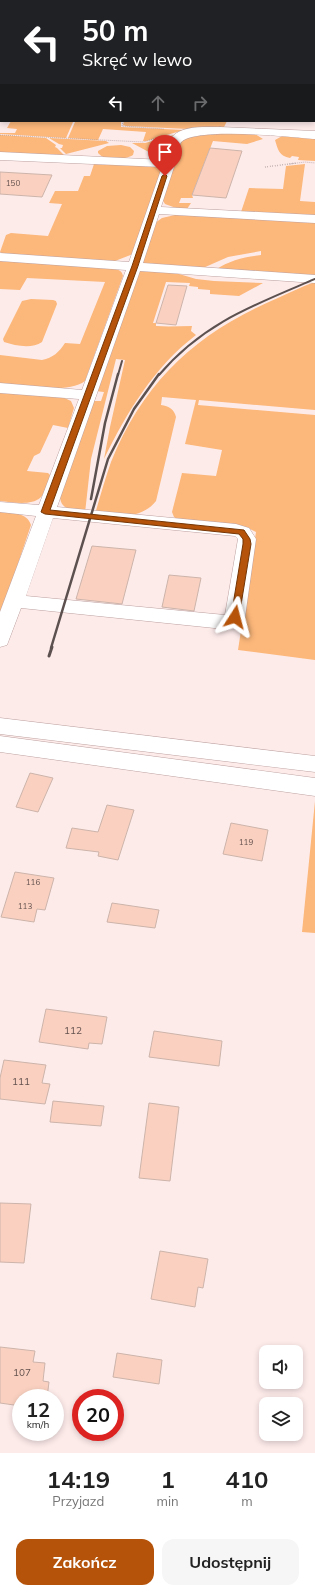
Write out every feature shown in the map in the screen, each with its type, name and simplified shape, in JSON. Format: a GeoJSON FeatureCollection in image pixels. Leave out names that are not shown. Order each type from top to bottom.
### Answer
{"type":"FeatureCollection","features":[{"type":"Feature","properties":{"kind":"street"},"geometry":{"type":"LineString","coordinates":[[0,640],[87,395],[135,266],[177,139],[182,134],[195,131],[214,130],[315,136]]}},
{"type":"Feature","properties":{"kind":"street"},"geometry":{"type":"LineString","coordinates":[[0,156],[169,164]]}},
{"type":"Feature","properties":{"kind":"street"},"geometry":{"type":"LineString","coordinates":[[153,210],[315,219]]}},
{"type":"Feature","properties":{"kind":"street"},"geometry":{"type":"LineString","coordinates":[[0,257],[315,279]]}},
{"type":"Feature","properties":{"kind":"street"},"geometry":{"type":"LineString","coordinates":[[0,388],[87,395]]}},
{"type":"Feature","properties":{"kind":"street"},"geometry":{"type":"LineString","coordinates":[[0,507],[242,532],[247,539],[235,617],[233,620],[224,622],[14,601]]}},
{"type":"Feature","properties":{"kind":"street"},"geometry":{"type":"LineString","coordinates":[[0,726],[315,764]]}},
{"type":"Feature","properties":{"kind":"street"},"geometry":{"type":"LineString","coordinates":[[0,744],[315,787]]}},
{"type":"Feature","properties":{"kind":"path"},"geometry":{"type":"LineString","coordinates":[[123,122],[122,126],[165,129]]}},
{"type":"Feature","properties":{"kind":"path"},"geometry":{"type":"LineString","coordinates":[[0,135],[144,142],[158,138]]}},
{"type":"Feature","properties":{"kind":"path"},"geometry":{"type":"LineString","coordinates":[[265,167],[305,162],[315,163]]}},
{"type":"Feature","properties":{"kind":"shaded area"},"geometry":{"type":"Polygon","coordinates":[[[10,122],[73,122],[66,138],[0,134],[15,133],[17,129],[7,128],[10,122]]]}},
{"type":"Feature","properties":{"kind":"shaded area"},"geometry":{"type":"Polygon","coordinates":[[[75,122],[121,122],[121,127],[184,130],[146,141],[143,141],[146,132],[103,129],[98,140],[68,138],[75,122]]]}},
{"type":"Feature","properties":{"kind":"shaded area"},"geometry":{"type":"Polygon","coordinates":[[[124,122],[226,122],[224,127],[188,129],[123,125],[124,122]]]}},
{"type":"Feature","properties":{"kind":"shaded area"},"geometry":{"type":"Polygon","coordinates":[[[201,132],[255,134],[263,139],[247,144],[213,141],[192,195],[193,198],[181,198],[179,203],[191,203],[187,209],[176,208],[165,204],[162,199],[181,140],[201,132]]]}},
{"type":"Feature","properties":{"kind":"shaded area"},"geometry":{"type":"Polygon","coordinates":[[[181,133],[170,146],[155,145],[154,152],[167,154],[165,159],[160,158],[132,143],[145,143],[181,133]]]}},
{"type":"Feature","properties":{"kind":"shaded area"},"geometry":{"type":"Polygon","coordinates":[[[0,135],[46,138],[56,145],[55,147],[64,155],[0,153],[0,135]]]}},
{"type":"Feature","properties":{"kind":"shaded area"},"geometry":{"type":"Polygon","coordinates":[[[284,135],[315,137],[315,161],[298,160],[299,157],[292,156],[290,158],[283,156],[278,150],[275,140],[284,135]]]}},
{"type":"Feature","properties":{"kind":"shaded area"},"geometry":{"type":"Polygon","coordinates":[[[49,138],[106,141],[109,143],[66,154],[60,148],[62,148],[63,145],[49,138]]]}},
{"type":"Feature","properties":{"kind":"shaded area"},"geometry":{"type":"Polygon","coordinates":[[[121,145],[130,147],[134,151],[133,155],[125,158],[110,159],[101,156],[98,153],[98,151],[107,146],[121,145]]]}},
{"type":"Feature","properties":{"kind":"shaded area"},"geometry":{"type":"Polygon","coordinates":[[[94,164],[159,167],[163,169],[133,254],[115,261],[4,255],[0,252],[6,235],[11,233],[48,236],[62,204],[49,203],[55,191],[78,191],[84,176],[90,176],[94,164]]]}},
{"type":"Feature","properties":{"kind":"shaded area"},"geometry":{"type":"Polygon","coordinates":[[[305,164],[300,201],[315,202],[315,217],[241,212],[249,188],[283,189],[286,166],[305,164]]]}},
{"type":"Feature","properties":{"kind":"shaded area"},"geometry":{"type":"Polygon","coordinates":[[[175,215],[315,222],[315,276],[215,270],[237,260],[261,255],[261,251],[228,257],[203,268],[142,264],[155,223],[162,218],[175,215]]]}},
{"type":"Feature","properties":{"kind":"shaded area"},"geometry":{"type":"Polygon","coordinates":[[[0,261],[111,268],[122,272],[123,276],[85,381],[77,385],[56,388],[0,384],[0,355],[42,360],[55,354],[65,343],[80,344],[105,282],[27,278],[20,290],[0,289],[0,261]]]}},
{"type":"Feature","properties":{"kind":"shaded area"},"geometry":{"type":"Polygon","coordinates":[[[139,271],[169,271],[196,279],[263,283],[239,296],[210,294],[210,290],[198,289],[198,287],[189,286],[190,283],[166,282],[153,323],[156,323],[156,326],[192,326],[191,331],[196,335],[167,361],[154,376],[122,424],[104,459],[125,360],[116,359],[91,459],[85,513],[68,509],[62,504],[60,496],[92,401],[101,401],[104,392],[95,391],[139,271]]]}},
{"type":"Feature","properties":{"kind":"shaded area"},"geometry":{"type":"Polygon","coordinates":[[[315,282],[315,410],[199,400],[198,405],[315,415],[315,660],[238,650],[256,532],[246,527],[178,520],[174,517],[172,512],[182,473],[216,476],[222,450],[185,444],[196,400],[162,397],[161,405],[171,408],[176,417],[156,501],[150,507],[136,514],[120,516],[95,514],[111,462],[124,434],[139,408],[155,385],[195,346],[218,329],[243,314],[315,282]]]}},
{"type":"Feature","properties":{"kind":"shaded area"},"geometry":{"type":"Polygon","coordinates":[[[31,299],[53,300],[56,301],[57,304],[42,342],[34,346],[19,346],[4,342],[3,339],[22,301],[31,299]]]}},
{"type":"Feature","properties":{"kind":"shaded area"},"geometry":{"type":"Polygon","coordinates":[[[0,391],[60,396],[71,401],[74,408],[68,428],[53,425],[40,453],[34,456],[27,471],[48,473],[50,475],[42,496],[32,502],[21,503],[0,501],[0,391]]]}},
{"type":"Feature","properties":{"kind":"shaded area"},"geometry":{"type":"Polygon","coordinates":[[[0,512],[23,515],[31,525],[0,617],[0,512]]]}},
{"type":"Feature","properties":{"kind":"shaded area"},"geometry":{"type":"Polygon","coordinates":[[[315,801],[315,933],[302,932],[315,801]]]}},
{"type":"Feature","properties":{"kind":"building"},"geometry":{"type":"Polygon","coordinates":[[[210,148],[242,151],[226,198],[192,195],[210,148]]]}},
{"type":"Feature","properties":{"kind":"building"},"geometry":{"type":"Polygon","coordinates":[[[0,172],[52,175],[42,197],[0,194],[0,172]]]}},
{"type":"Feature","properties":{"kind":"building"},"geometry":{"type":"Polygon","coordinates":[[[168,285],[187,286],[176,325],[156,323],[168,285]]]}},
{"type":"Feature","properties":{"kind":"building"},"geometry":{"type":"Polygon","coordinates":[[[92,546],[136,550],[122,604],[76,599],[92,546]]]}},
{"type":"Feature","properties":{"kind":"building"},"geometry":{"type":"Polygon","coordinates":[[[169,575],[201,578],[194,611],[162,607],[169,575]]]}},
{"type":"Feature","properties":{"kind":"building"},"geometry":{"type":"Polygon","coordinates":[[[30,773],[53,778],[38,812],[16,807],[30,773]]]}},
{"type":"Feature","properties":{"kind":"building"},"geometry":{"type":"Polygon","coordinates":[[[107,805],[134,810],[118,860],[98,856],[99,852],[66,848],[72,828],[98,832],[107,805]]]}},
{"type":"Feature","properties":{"kind":"building"},"geometry":{"type":"Polygon","coordinates":[[[231,823],[268,830],[262,861],[223,854],[231,823]]]}},
{"type":"Feature","properties":{"kind":"building"},"geometry":{"type":"Polygon","coordinates":[[[15,872],[54,878],[45,910],[37,909],[34,922],[1,917],[15,872]]]}},
{"type":"Feature","properties":{"kind":"building"},"geometry":{"type":"Polygon","coordinates":[[[112,903],[159,910],[155,928],[107,922],[112,903]]]}},
{"type":"Feature","properties":{"kind":"building"},"geometry":{"type":"Polygon","coordinates":[[[46,1009],[107,1017],[102,1044],[89,1043],[88,1049],[39,1042],[46,1009]]]}},
{"type":"Feature","properties":{"kind":"building"},"geometry":{"type":"Polygon","coordinates":[[[154,1031],[222,1041],[219,1066],[149,1057],[154,1031]]]}},
{"type":"Feature","properties":{"kind":"building"},"geometry":{"type":"Polygon","coordinates":[[[4,1060],[46,1065],[42,1083],[50,1084],[45,1104],[0,1099],[0,1078],[4,1060]]]}},
{"type":"Feature","properties":{"kind":"building"},"geometry":{"type":"Polygon","coordinates":[[[53,1101],[104,1106],[101,1126],[50,1122],[53,1101]]]}},
{"type":"Feature","properties":{"kind":"building"},"geometry":{"type":"Polygon","coordinates":[[[149,1103],[179,1107],[170,1181],[139,1178],[149,1103]]]}},
{"type":"Feature","properties":{"kind":"building"},"geometry":{"type":"Polygon","coordinates":[[[0,1203],[31,1204],[24,1263],[0,1262],[0,1203]]]}},
{"type":"Feature","properties":{"kind":"building"},"geometry":{"type":"Polygon","coordinates":[[[160,1251],[208,1259],[203,1288],[198,1287],[195,1307],[151,1299],[160,1251]]]}},
{"type":"Feature","properties":{"kind":"building"},"geometry":{"type":"Polygon","coordinates":[[[0,1347],[35,1351],[33,1362],[45,1363],[43,1381],[49,1382],[48,1389],[12,1389],[12,1405],[0,1403],[0,1347]]]}},
{"type":"Feature","properties":{"kind":"building"},"geometry":{"type":"Polygon","coordinates":[[[117,1353],[162,1360],[159,1384],[113,1377],[117,1353]]]}},
{"type":"Feature","properties":{"kind":"railway"},"geometry":{"type":"LineString","coordinates":[[159,375],[193,342],[231,317],[250,307],[315,279]]}},
{"type":"Feature","properties":{"kind":"railway"},"geometry":{"type":"LineString","coordinates":[[118,375],[122,361]]}},
{"type":"Feature","properties":{"kind":"railway"},"geometry":{"type":"LineString","coordinates":[[91,499],[105,423],[118,374]]}},
{"type":"Feature","properties":{"kind":"railway"},"geometry":{"type":"LineString","coordinates":[[51,648],[108,459],[134,409],[159,374]]}},
{"type":"Feature","properties":{"kind":"railway"},"geometry":{"type":"LineString","coordinates":[[49,656],[52,647]]}},
{"type":"Feature","properties":{"kind":"route"},"geometry":{"type":"LineString","coordinates":[[165,176],[135,266],[45,512],[236,530],[242,532],[247,539],[247,544],[235,617]]}}]}
